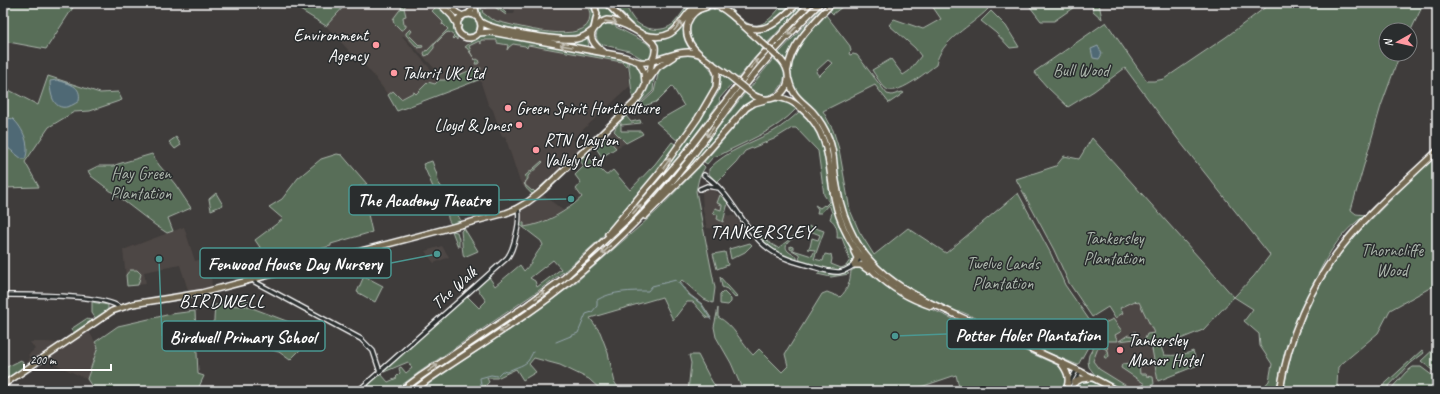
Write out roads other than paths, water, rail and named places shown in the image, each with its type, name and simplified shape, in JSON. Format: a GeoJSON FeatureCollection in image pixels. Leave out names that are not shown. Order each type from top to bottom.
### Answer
{"type":"FeatureCollection","features":[{"type":"Feature","properties":{"kind":"highway"},"geometry":{"type":"LineString","coordinates":[[439,3],[452,16],[461,34],[466,37],[473,37],[479,33],[491,32],[604,52],[627,57],[640,63],[653,61],[679,53],[696,53],[703,56]]}},
{"type":"Feature","properties":{"kind":"highway"},"geometry":{"type":"LineString","coordinates":[[446,3],[457,13],[477,16],[481,22],[494,28],[562,39],[582,37],[601,22],[608,20],[630,28],[643,35],[655,47],[655,55],[646,84]]}},
{"type":"Feature","properties":{"kind":"highway"},"geometry":{"type":"LineString","coordinates":[[744,26],[756,30],[767,28],[773,25],[798,3]]}},
{"type":"Feature","properties":{"kind":"highway"},"geometry":{"type":"LineString","coordinates":[[401,391],[421,376],[528,305],[564,278],[631,216],[682,158],[751,68],[810,3]]}},
{"type":"Feature","properties":{"kind":"highway"},"geometry":{"type":"LineString","coordinates":[[412,391],[549,298],[584,270],[623,234],[646,212],[667,188],[760,67],[792,31],[820,3]]}},
{"type":"Feature","properties":{"kind":"highway"},"geometry":{"type":"LineString","coordinates":[[796,101],[789,80],[789,60],[795,48],[832,3]]}},
{"type":"Feature","properties":{"kind":"highway"},"geometry":{"type":"LineString","coordinates":[[643,35],[659,37],[668,34],[678,27],[686,15],[694,8],[703,4],[713,5],[721,8],[744,26],[781,60],[788,69]]}},
{"type":"Feature","properties":{"kind":"highway"},"geometry":{"type":"LineString","coordinates":[[713,5],[698,10],[693,15],[688,24],[687,34],[689,42],[703,56],[753,95],[765,100]]}},
{"type":"Feature","properties":{"kind":"highway"},"geometry":{"type":"LineString","coordinates":[[458,26],[459,20],[466,15]]}},
{"type":"Feature","properties":{"kind":"highway"},"geometry":{"type":"LineString","coordinates":[[479,33],[481,22]]}},
{"type":"Feature","properties":{"kind":"highway"},"geometry":{"type":"LineString","coordinates":[[593,29],[591,35],[593,42],[604,52]]}},
{"type":"Feature","properties":{"kind":"highway"},"geometry":{"type":"LineString","coordinates":[[3,385],[112,311],[120,308],[133,304],[190,296],[518,209],[543,190],[612,125],[638,99],[658,67],[679,53]]}},
{"type":"Feature","properties":{"kind":"highway"},"geometry":{"type":"LineString","coordinates":[[640,63],[644,72],[646,84]]}},
{"type":"Feature","properties":{"kind":"highway"},"geometry":{"type":"LineString","coordinates":[[599,246],[659,174],[698,118],[716,87],[717,78],[713,64]]}},
{"type":"Feature","properties":{"kind":"highway"},"geometry":{"type":"LineString","coordinates":[[775,98],[784,90],[789,80]]}},
{"type":"Feature","properties":{"kind":"highway"},"geometry":{"type":"LineString","coordinates":[[623,234],[642,220],[674,188],[746,108],[754,102],[775,98],[786,99],[796,101],[823,125],[830,142],[838,195],[849,234],[850,246],[857,258],[854,266],[861,265],[866,267],[874,276],[881,278]]}},
{"type":"Feature","properties":{"kind":"highway"},"geometry":{"type":"LineString","coordinates":[[1280,391],[1288,356],[1303,312],[1317,284],[1332,260],[1366,219],[1437,151]]}},
{"type":"Feature","properties":{"kind":"highway"},"geometry":{"type":"LineString","coordinates":[[849,234],[868,258],[895,284],[946,311],[1079,370],[1117,391]]}},
{"type":"Feature","properties":{"kind":"highway"},"geometry":{"type":"LineString","coordinates":[[849,234],[862,255],[862,258],[890,286],[909,298],[946,311]]}},
{"type":"Feature","properties":{"kind":"highway"},"geometry":{"type":"LineString","coordinates":[[862,258],[868,258]]}},
{"type":"Feature","properties":{"kind":"highway"},"geometry":{"type":"LineString","coordinates":[[1060,362],[1068,376],[1067,390]]}},
{"type":"Feature","properties":{"kind":"highway"},"geometry":{"type":"LineString","coordinates":[[1074,383],[1084,378],[1093,378]]}},
{"type":"Feature","properties":{"kind":"main road"},"geometry":{"type":"LineString","coordinates":[[593,29],[597,14],[594,3]]}},
{"type":"Feature","properties":{"kind":"main road"},"geometry":{"type":"LineString","coordinates":[[606,3],[630,28]]}},
{"type":"Feature","properties":{"kind":"main road"},"geometry":{"type":"LineString","coordinates":[[466,15],[477,5]]}},
{"type":"Feature","properties":{"kind":"main road"},"geometry":{"type":"LineString","coordinates":[[477,5],[477,16]]}},
{"type":"Feature","properties":{"kind":"street"},"geometry":{"type":"LineString","coordinates":[[704,175],[720,188],[758,239],[776,254],[793,261],[833,272],[845,271],[854,266],[862,258]]}},
{"type":"Feature","properties":{"kind":"street"},"geometry":{"type":"LineString","coordinates":[[700,189],[708,186],[720,188]]}},
{"type":"Feature","properties":{"kind":"street","name":"The Walk"},"geometry":{"type":"LineString","coordinates":[[358,391],[509,256],[516,230],[518,209]]}},
{"type":"Feature","properties":{"kind":"street"},"geometry":{"type":"LineString","coordinates":[[254,279],[255,282],[261,286],[353,333],[373,351],[380,372]]}},
{"type":"Feature","properties":{"kind":"street"},"geometry":{"type":"LineString","coordinates":[[3,295],[45,295],[90,299],[113,303],[120,308]]}},
{"type":"Feature","properties":{"kind":"street"},"geometry":{"type":"LineString","coordinates":[[1067,390],[1074,383],[1079,370]]}},
{"type":"Feature","properties":{"kind":"street"},"geometry":{"type":"LineString","coordinates":[[1067,390],[1079,370]]}},
{"type":"Feature","properties":{"kind":"water"},"geometry":{"type":"Polygon","coordinates":[[[1098,46],[1102,54],[1099,59],[1093,58],[1091,49],[1098,46]]]}},
{"type":"Feature","properties":{"kind":"water"},"geometry":{"type":"Polygon","coordinates":[[[57,80],[77,88],[79,92],[79,101],[66,107],[61,107],[57,104],[54,101],[50,89],[50,81],[57,80]]]}},
{"type":"Feature","properties":{"kind":"water"},"geometry":{"type":"Polygon","coordinates":[[[8,118],[13,119],[23,132],[27,149],[25,159],[22,159],[3,144],[3,120],[8,118]]]}},
{"type":"Feature","properties":{"kind":"waterway"},"geometry":{"type":"LineString","coordinates":[[556,342],[578,333],[586,314],[592,312],[597,306],[597,300],[615,293],[628,291],[648,291],[652,286],[676,280],[689,295],[701,304],[711,320]]}},
{"type":"Feature","properties":{"kind":"waterway"},"geometry":{"type":"LineString","coordinates":[[475,391],[481,385],[480,378],[491,375],[497,376],[502,371],[507,372],[523,365],[528,361],[533,352]]}},
{"type":"Feature","properties":{"kind":"place","name":"Environment Agency"},"geometry":{"type":"Point","coordinates":[376,45]}},
{"type":"Feature","properties":{"kind":"place","name":"Talurit UK Ltd"},"geometry":{"type":"Point","coordinates":[394,73]}},
{"type":"Feature","properties":{"kind":"place","name":"Green Spirit Horticulture"},"geometry":{"type":"Point","coordinates":[508,108]}},
{"type":"Feature","properties":{"kind":"place","name":"Lloyd & Jones"},"geometry":{"type":"Point","coordinates":[519,125]}},
{"type":"Feature","properties":{"kind":"place","name":"RTN Clayton Vallely Ltd"},"geometry":{"type":"Point","coordinates":[536,150]}},
{"type":"Feature","properties":{"kind":"place","name":"The Academy Theatre"},"geometry":{"type":"Point","coordinates":[571,199]}},
{"type":"Feature","properties":{"kind":"place","name":"Fenwood House Day Nursery"},"geometry":{"type":"Point","coordinates":[437,254]}},
{"type":"Feature","properties":{"kind":"place","name":"Birdwell Primary School"},"geometry":{"type":"Point","coordinates":[159,259]}},
{"type":"Feature","properties":{"kind":"place","name":"Potter Holes Plantation"},"geometry":{"type":"Point","coordinates":[895,336]}},
{"type":"Feature","properties":{"kind":"place","name":"Tankersley Manor Hotel"},"geometry":{"type":"Point","coordinates":[1120,350]}},
{"type":"Feature","properties":{"kind":"district","name":"TANKERSLEY"},"geometry":{"type":"Point","coordinates":[762,232]}},
{"type":"Feature","properties":{"kind":"district","name":"BIRDWELL"},"geometry":{"type":"Point","coordinates":[222,301]}},
{"type":"Feature","properties":{"kind":"park label","name":"Bull Wood"},"geometry":{"type":"Point","coordinates":[1081,70]}},
{"type":"Feature","properties":{"kind":"park label","name":"Hay Green Plantation"},"geometry":{"type":"Point","coordinates":[141,183]}},
{"type":"Feature","properties":{"kind":"park label","name":"Tankersley Plantation"},"geometry":{"type":"Point","coordinates":[1114,248]}},
{"type":"Feature","properties":{"kind":"park label","name":"Thorncliffe Wood"},"geometry":{"type":"Point","coordinates":[1392,260]}},
{"type":"Feature","properties":{"kind":"park label","name":"Twelve Lands Plantation"},"geometry":{"type":"Point","coordinates":[1003,273]}}]}
